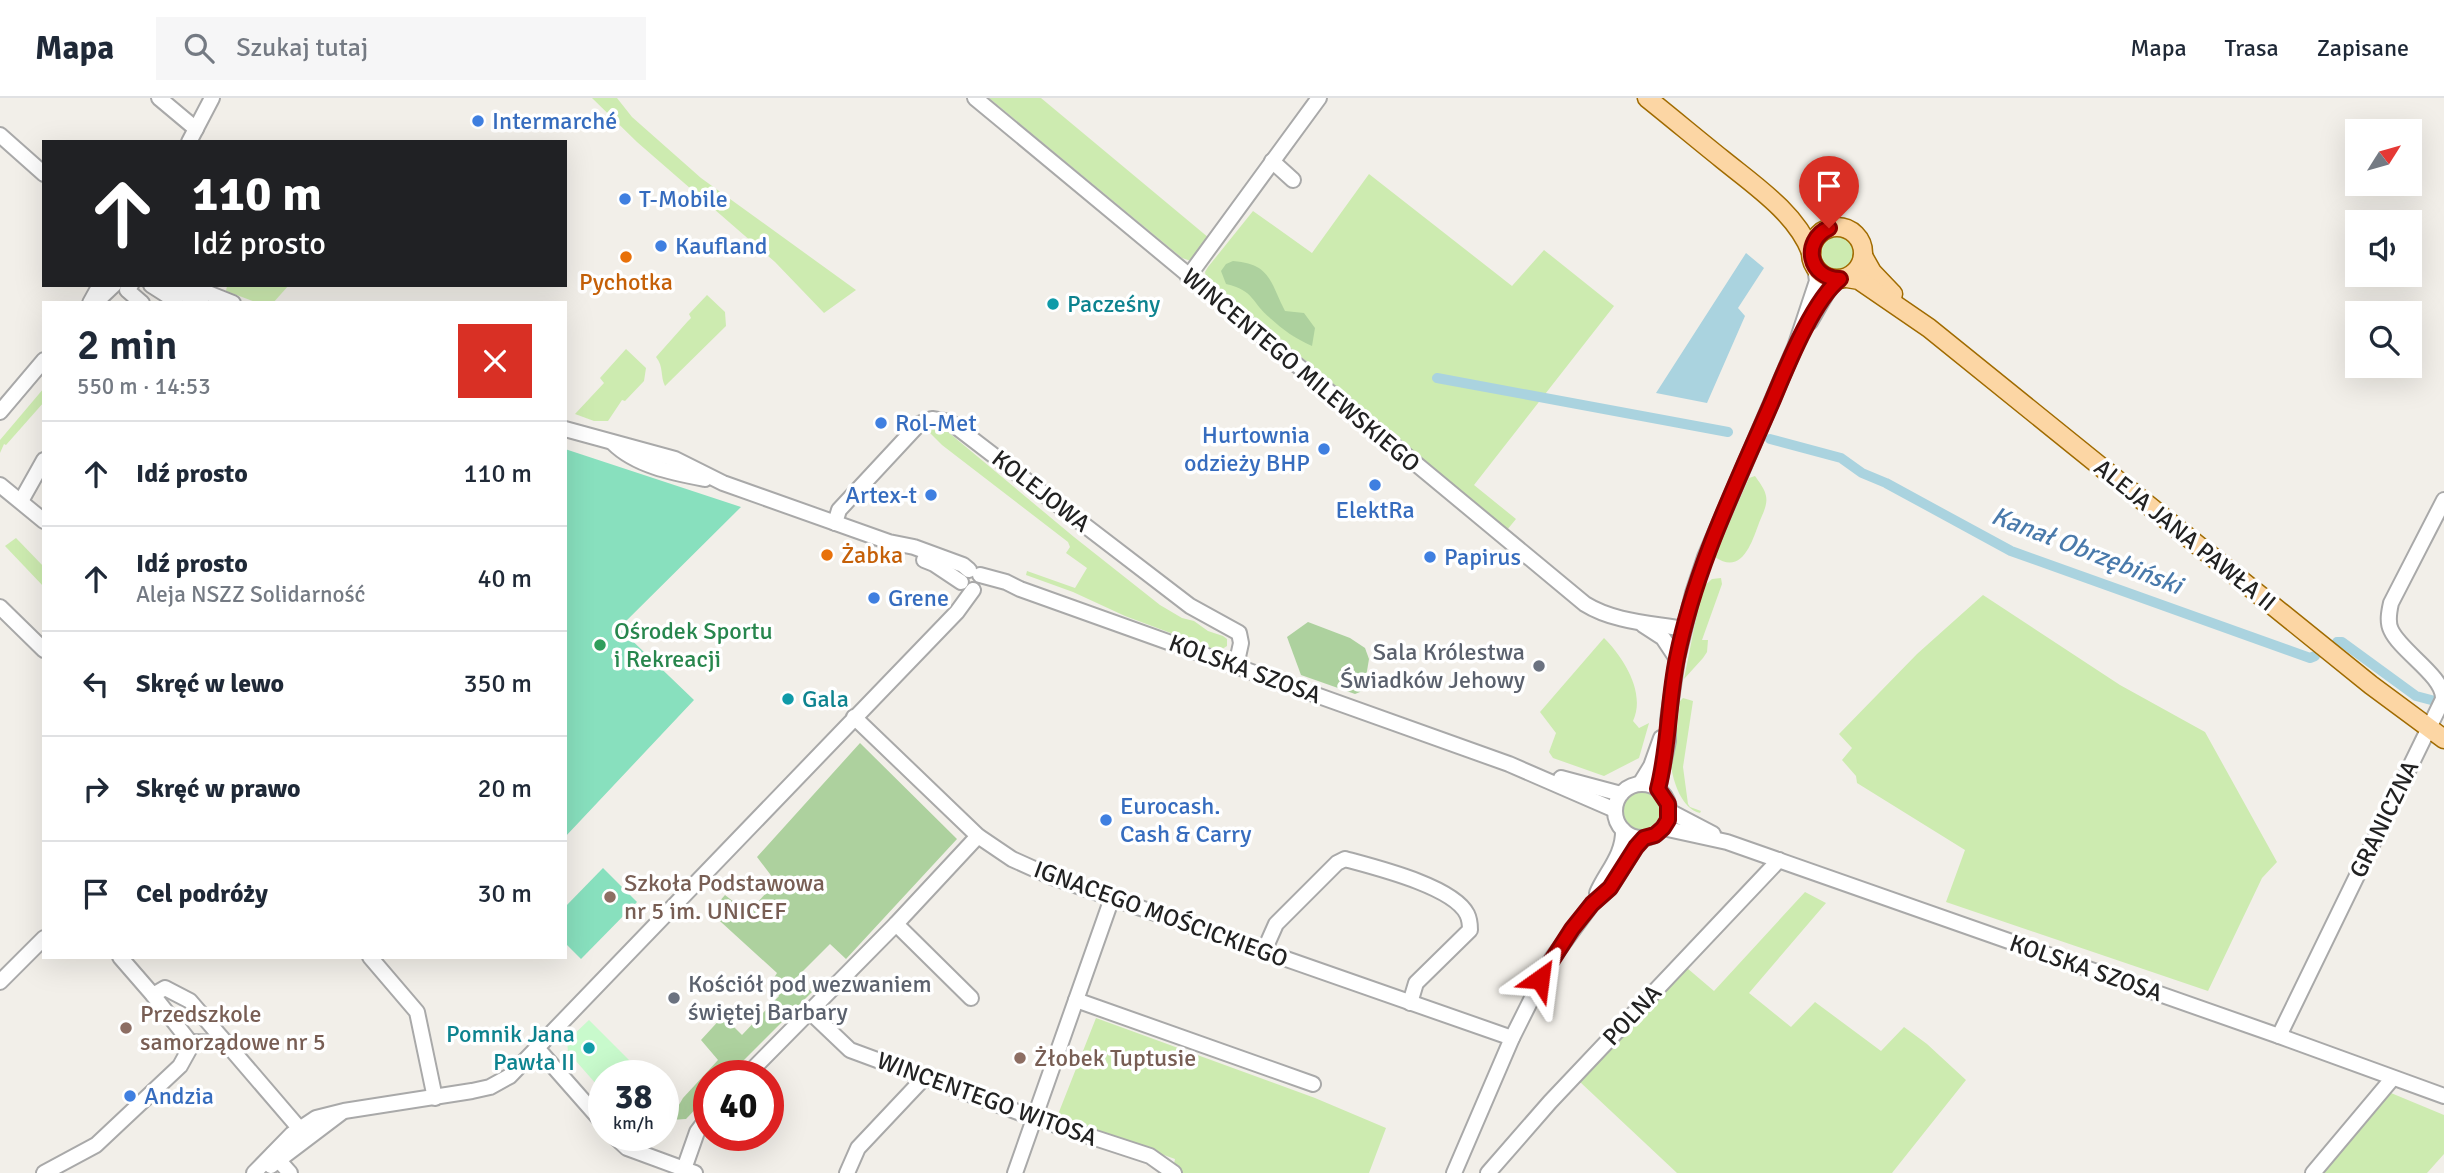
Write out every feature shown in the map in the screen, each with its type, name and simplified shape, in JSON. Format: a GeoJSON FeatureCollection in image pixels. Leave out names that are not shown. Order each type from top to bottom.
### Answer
{"type":"FeatureCollection","features":[{"type":"Feature","properties":{"kind":"main road"},"geometry":{"type":"LineString","coordinates":[[1647,98],[1768,197],[1805,238],[1813,260],[1826,277],[1844,278],[1858,269],[1863,247],[1854,233],[1846,228],[1829,228],[1815,224],[1768,197]]}},
{"type":"Feature","properties":{"kind":"main road"},"geometry":{"type":"LineString","coordinates":[[1813,260],[1816,237],[1829,228]]}},
{"type":"Feature","properties":{"kind":"main road","name":"ALEJA JANA PAWŁA II"},"geometry":{"type":"LineString","coordinates":[[1863,256],[1872,272],[1929,328]]}},
{"type":"Feature","properties":{"kind":"main road","name":"ALEJA JANA PAWŁA II"},"geometry":{"type":"LineString","coordinates":[[1844,278],[1859,280],[1929,328],[2371,685],[2444,738]]}},
{"type":"Feature","properties":{"kind":"street"},"geometry":{"type":"LineString","coordinates":[[159,98],[193,136],[212,98]]}},
{"type":"Feature","properties":{"kind":"street","name":"WINCENTEGO MILEWSKIEGO"},"geometry":{"type":"LineString","coordinates":[[975,98],[1585,604],[1605,614],[1639,623],[1684,629]]}},
{"type":"Feature","properties":{"kind":"street"},"geometry":{"type":"LineString","coordinates":[[1188,277],[1319,98]]}},
{"type":"Feature","properties":{"kind":"street"},"geometry":{"type":"LineString","coordinates":[[0,135],[42,172]]}},
{"type":"Feature","properties":{"kind":"street"},"geometry":{"type":"LineString","coordinates":[[1272,162],[1293,180]]}},
{"type":"Feature","properties":{"kind":"street"},"geometry":{"type":"LineString","coordinates":[[1658,789],[1668,741],[1668,720],[1677,659],[1705,557],[1795,347],[1817,281],[1813,260]]}},
{"type":"Feature","properties":{"kind":"street"},"geometry":{"type":"LineString","coordinates":[[1795,347],[1825,296],[1844,278]]}},
{"type":"Feature","properties":{"kind":"street"},"geometry":{"type":"LineString","coordinates":[[95,301],[112,287]]}},
{"type":"Feature","properties":{"kind":"street"},"geometry":{"type":"LineString","coordinates":[[129,287],[127,290],[140,301]]}},
{"type":"Feature","properties":{"kind":"street"},"geometry":{"type":"LineString","coordinates":[[154,287],[175,301]]}},
{"type":"Feature","properties":{"kind":"street"},"geometry":{"type":"LineString","coordinates":[[172,287],[198,301]]}},
{"type":"Feature","properties":{"kind":"street"},"geometry":{"type":"LineString","coordinates":[[193,287],[228,301]]}},
{"type":"Feature","properties":{"kind":"street"},"geometry":{"type":"LineString","coordinates":[[0,412],[42,362]]}},
{"type":"Feature","properties":{"kind":"street","name":"KOLEJOWA"},"geometry":{"type":"LineString","coordinates":[[835,523],[839,510],[919,424],[932,419],[950,422],[1190,606],[1239,633],[1241,643],[1236,666]]}},
{"type":"Feature","properties":{"kind":"street","name":"KOLSKA SZOSA"},"geometry":{"type":"LineString","coordinates":[[567,430],[675,458],[723,483],[889,542],[914,547],[963,565],[972,582],[1020,589],[1509,764],[1615,810]]}},
{"type":"Feature","properties":{"kind":"street"},"geometry":{"type":"LineString","coordinates":[[21,501],[42,464]]}},
{"type":"Feature","properties":{"kind":"street"},"geometry":{"type":"LineString","coordinates":[[0,485],[42,519]]}},
{"type":"Feature","properties":{"kind":"street","name":"GRANICZNA"},"geometry":{"type":"LineString","coordinates":[[2279,1035],[2444,694],[2434,679],[2399,642],[2390,629],[2389,616],[2391,603],[2444,500]]}},
{"type":"Feature","properties":{"kind":"street"},"geometry":{"type":"LineString","coordinates":[[261,1173],[299,1128],[316,1118],[490,1087],[510,1076],[967,602],[972,582]]}},
{"type":"Feature","properties":{"kind":"street"},"geometry":{"type":"LineString","coordinates":[[0,607],[42,648]]}},
{"type":"Feature","properties":{"kind":"street","name":"WINCENTEGO MILEWSKIEGO"},"geometry":{"type":"LineString","coordinates":[[1639,623],[1664,638],[1677,659]]}},
{"type":"Feature","properties":{"kind":"street","name":"IGNACEGO MOŚCICKIEGO"},"geometry":{"type":"LineString","coordinates":[[855,717],[978,836],[1012,859],[1052,877],[1512,1038]]}},
{"type":"Feature","properties":{"kind":"street"},"geometry":{"type":"LineString","coordinates":[[1640,784],[1651,766],[1668,720]]}},
{"type":"Feature","properties":{"kind":"street","name":"KOLSKA SZOSA"},"geometry":{"type":"LineString","coordinates":[[1509,764],[1620,794]]}},
{"type":"Feature","properties":{"kind":"street"},"geometry":{"type":"LineString","coordinates":[[1640,784],[1658,789],[1666,799],[1669,811],[1663,828],[1655,835],[1644,838],[1623,830],[1617,821],[1615,810],[1620,794],[1640,784]]}},
{"type":"Feature","properties":{"kind":"street","name":"KOLSKA SZOSA"},"geometry":{"type":"LineString","coordinates":[[1669,811],[1727,842]]}},
{"type":"Feature","properties":{"kind":"street","name":"KOLSKA SZOSA"},"geometry":{"type":"LineString","coordinates":[[1663,828],[1727,842],[2279,1035],[2444,1096]]}},
{"type":"Feature","properties":{"kind":"street"},"geometry":{"type":"LineString","coordinates":[[1592,904],[1601,883],[1616,860],[1623,830]]}},
{"type":"Feature","properties":{"kind":"street"},"geometry":{"type":"LineString","coordinates":[[762,1060],[978,836]]}},
{"type":"Feature","properties":{"kind":"street"},"geometry":{"type":"LineString","coordinates":[[1454,1173],[1512,1038],[1551,960],[1592,904],[1610,888],[1644,838]]}},
{"type":"Feature","properties":{"kind":"street"},"geometry":{"type":"LineString","coordinates":[[1264,951],[1276,924],[1337,863],[1345,859],[1394,873],[1443,892],[1467,913],[1471,930],[1416,983],[1410,1003]]}},
{"type":"Feature","properties":{"kind":"street","name":"POLNA"},"geometry":{"type":"LineString","coordinates":[[1488,1173],[1550,1102],[1779,860]]}},
{"type":"Feature","properties":{"kind":"street"},"geometry":{"type":"LineString","coordinates":[[1015,1173],[1112,898]]}},
{"type":"Feature","properties":{"kind":"street"},"geometry":{"type":"LineString","coordinates":[[895,924],[971,998]]}},
{"type":"Feature","properties":{"kind":"street"},"geometry":{"type":"LineString","coordinates":[[0,982],[42,940]]}},
{"type":"Feature","properties":{"kind":"street"},"geometry":{"type":"LineString","coordinates":[[44,1173],[96,1145],[180,1066],[190,1048],[190,1042],[122,959]]}},
{"type":"Feature","properties":{"kind":"street"},"geometry":{"type":"LineString","coordinates":[[372,959],[417,1012],[435,1098]]}},
{"type":"Feature","properties":{"kind":"street"},"geometry":{"type":"LineString","coordinates":[[153,995],[165,988],[190,1001],[299,1128]]}},
{"type":"Feature","properties":{"kind":"street"},"geometry":{"type":"LineString","coordinates":[[1076,1000],[1313,1084]]}},
{"type":"Feature","properties":{"kind":"street","name":"WINCENTEGO WITOSA"},"geometry":{"type":"LineString","coordinates":[[809,1011],[850,1050],[1034,1118],[1150,1156],[1174,1173]]}},
{"type":"Feature","properties":{"kind":"street"},"geometry":{"type":"LineString","coordinates":[[190,1042],[228,1043]]}},
{"type":"Feature","properties":{"kind":"street"},"geometry":{"type":"LineString","coordinates":[[538,1049],[588,1106]]}},
{"type":"Feature","properties":{"kind":"street"},"geometry":{"type":"LineString","coordinates":[[847,1173],[858,1148],[924,1078]]}},
{"type":"Feature","properties":{"kind":"street"},"geometry":{"type":"LineString","coordinates":[[2313,1173],[2392,1079]]}},
{"type":"Feature","properties":{"kind":"street"},"geometry":{"type":"LineString","coordinates":[[254,1173],[344,1111]]}},
{"type":"Feature","properties":{"kind":"street"},"geometry":{"type":"LineString","coordinates":[[635,1151],[689,1171],[693,1151]]}},
{"type":"Feature","properties":{"kind":"street"},"geometry":{"type":"LineString","coordinates":[[275,1157],[290,1173]]}},
{"type":"Feature","properties":{"kind":"green space"},"geometry":{"type":"Polygon","coordinates":[[[592,98],[617,98],[632,117],[701,178],[856,290],[824,313],[775,262],[637,142],[592,98]]]}},
{"type":"Feature","properties":{"kind":"green space"},"geometry":{"type":"Polygon","coordinates":[[[989,98],[1041,98],[1209,238],[1191,261],[1182,258],[989,98]]]}},
{"type":"Feature","properties":{"kind":"green space"},"geometry":{"type":"Polygon","coordinates":[[[1369,174],[1512,286],[1544,250],[1614,306],[1474,485],[1516,519],[1507,530],[1206,277],[1208,267],[1253,211],[1312,253],[1369,174]]]}},
{"type":"Feature","properties":{"kind":"green space"},"geometry":{"type":"Polygon","coordinates":[[[1838,237],[1849,242],[1854,253],[1849,264],[1838,269],[1827,264],[1822,253],[1827,242],[1838,237]]]}},
{"type":"Feature","properties":{"kind":"green space"},"geometry":{"type":"Polygon","coordinates":[[[1233,261],[1262,270],[1272,283],[1285,311],[1304,313],[1315,328],[1312,346],[1280,326],[1248,294],[1226,284],[1221,271],[1226,264],[1233,261]]]}},
{"type":"Feature","properties":{"kind":"green space"},"geometry":{"type":"Polygon","coordinates":[[[227,287],[287,287],[275,301],[253,301],[226,291],[227,287]]]}},
{"type":"Feature","properties":{"kind":"green space"},"geometry":{"type":"Polygon","coordinates":[[[707,295],[725,312],[726,326],[665,386],[656,357],[691,318],[689,314],[707,295]]]}},
{"type":"Feature","properties":{"kind":"green space"},"geometry":{"type":"Polygon","coordinates":[[[626,349],[646,368],[644,381],[625,401],[622,400],[608,421],[594,421],[575,414],[604,383],[600,378],[626,349]]]}},
{"type":"Feature","properties":{"kind":"green space"},"geometry":{"type":"Polygon","coordinates":[[[42,390],[42,404],[6,445],[4,444],[0,453],[0,440],[42,390]]]}},
{"type":"Feature","properties":{"kind":"green space"},"geometry":{"type":"Polygon","coordinates":[[[942,427],[1160,605],[1182,618],[1194,621],[1208,631],[1223,636],[1227,639],[1227,646],[1219,651],[1026,575],[1027,571],[1075,588],[1087,568],[1066,553],[1070,547],[1068,542],[942,445],[926,429],[942,427]]]}},
{"type":"Feature","properties":{"kind":"green space","name":"Ośrodek Sportu i Rekreacji"},"geometry":{"type":"Polygon","coordinates":[[[567,450],[741,507],[619,628],[694,700],[567,835],[567,450]]]}},
{"type":"Feature","properties":{"kind":"green space"},"geometry":{"type":"Polygon","coordinates":[[[1755,476],[1765,493],[1764,510],[1744,554],[1739,560],[1724,562],[1715,557],[1716,553],[1749,478],[1755,476]]]}},
{"type":"Feature","properties":{"kind":"green space"},"geometry":{"type":"Polygon","coordinates":[[[16,538],[42,565],[42,585],[5,546],[16,538]]]}},
{"type":"Feature","properties":{"kind":"green space"},"geometry":{"type":"Polygon","coordinates":[[[1721,578],[1722,584],[1702,640],[1708,640],[1707,652],[1684,679],[1702,588],[1712,579],[1721,578]]]}},
{"type":"Feature","properties":{"kind":"green space"},"geometry":{"type":"Polygon","coordinates":[[[1983,595],[2120,685],[2205,732],[2277,862],[2262,878],[2208,991],[1946,902],[1965,850],[1857,783],[1856,776],[1842,760],[1852,748],[1839,734],[1917,654],[1983,595]]]}},
{"type":"Feature","properties":{"kind":"green space"},"geometry":{"type":"Polygon","coordinates":[[[1308,622],[1350,638],[1365,648],[1369,659],[1365,683],[1360,692],[1355,694],[1301,675],[1287,637],[1308,622]]]}},
{"type":"Feature","properties":{"kind":"green space"},"geometry":{"type":"Polygon","coordinates":[[[1604,638],[1619,655],[1631,676],[1637,699],[1633,721],[1639,728],[1649,723],[1639,758],[1604,776],[1553,758],[1549,752],[1556,733],[1540,712],[1604,638]]]}},
{"type":"Feature","properties":{"kind":"green space"},"geometry":{"type":"Polygon","coordinates":[[[1683,698],[1693,701],[1683,767],[1688,804],[1701,811],[1700,813],[1688,806],[1683,801],[1669,764],[1676,737],[1680,701],[1683,698]]]}},
{"type":"Feature","properties":{"kind":"green space"},"geometry":{"type":"Polygon","coordinates":[[[860,743],[957,839],[846,959],[830,944],[795,979],[812,992],[744,1060],[718,1060],[701,1040],[723,1016],[742,1035],[779,996],[772,981],[777,973],[710,912],[725,895],[748,913],[776,882],[757,857],[860,743]]]}},
{"type":"Feature","properties":{"kind":"green space"},"geometry":{"type":"Polygon","coordinates":[[[1641,792],[1654,798],[1660,811],[1654,824],[1641,830],[1628,824],[1622,811],[1628,798],[1641,792]]]}},
{"type":"Feature","properties":{"kind":"green space"},"geometry":{"type":"Polygon","coordinates":[[[603,868],[637,902],[581,959],[567,945],[567,905],[603,868]]]}},
{"type":"Feature","properties":{"kind":"green space"},"geometry":{"type":"Polygon","coordinates":[[[1805,892],[1826,903],[1749,993],[1791,1027],[1815,1002],[1881,1051],[1904,1027],[1966,1080],[1892,1173],[1677,1173],[1580,1082],[1687,968],[1714,991],[1805,892]]]}},
{"type":"Feature","properties":{"kind":"green space"},"geometry":{"type":"Polygon","coordinates":[[[1096,1018],[1315,1098],[1386,1128],[1369,1173],[1172,1173],[1175,1159],[1057,1117],[1096,1018]]]}},
{"type":"Feature","properties":{"kind":"green space"},"geometry":{"type":"Polygon","coordinates":[[[589,1020],[629,1060],[588,1060],[588,1075],[568,1052],[567,1041],[589,1020]]]}},
{"type":"Feature","properties":{"kind":"green space"},"geometry":{"type":"Polygon","coordinates":[[[693,1087],[693,1112],[686,1119],[679,1119],[679,1105],[693,1087]]]}},
{"type":"Feature","properties":{"kind":"green space"},"geometry":{"type":"Polygon","coordinates":[[[2391,1093],[2444,1115],[2444,1154],[2427,1173],[2322,1173],[2391,1093]]]}},
{"type":"Feature","properties":{"kind":"water"},"geometry":{"type":"Polygon","coordinates":[[[1746,253],[1764,268],[1738,308],[1745,316],[1707,403],[1656,393],[1746,253]]]}},
{"type":"Feature","properties":{"kind":"waterway","name":"Kanał Obrzębiński"},"geometry":{"type":"LineString","coordinates":[[1437,378],[1728,432]]}},
{"type":"Feature","properties":{"kind":"waterway","name":"Kanał Obrzębiński"},"geometry":{"type":"LineString","coordinates":[[1770,439],[1841,458],[1862,473],[1886,483],[2011,551],[2310,658],[2315,656]]}},
{"type":"Feature","properties":{"kind":"waterway","name":"Kanał Obrzębiński"},"geometry":{"type":"LineString","coordinates":[[2337,642],[2342,642],[2416,696],[2435,701]]}},
{"type":"Feature","properties":{"kind":"place","name":"Intermarché"},"geometry":{"type":"Point","coordinates":[478,121]}},
{"type":"Feature","properties":{"kind":"place","name":"T-Mobile"},"geometry":{"type":"Point","coordinates":[625,199]}},
{"type":"Feature","properties":{"kind":"place","name":"Kaufland"},"geometry":{"type":"Point","coordinates":[661,246]}},
{"type":"Feature","properties":{"kind":"place","name":"Pychotka"},"geometry":{"type":"Point","coordinates":[626,257]}},
{"type":"Feature","properties":{"kind":"place","name":"Pacześny"},"geometry":{"type":"Point","coordinates":[1053,304]}},
{"type":"Feature","properties":{"kind":"place","name":"Rol-Met"},"geometry":{"type":"Point","coordinates":[881,423]}},
{"type":"Feature","properties":{"kind":"place","name":"Hurtownia odzieży BHP"},"geometry":{"type":"Point","coordinates":[1324,449]}},
{"type":"Feature","properties":{"kind":"place","name":"ElektRa"},"geometry":{"type":"Point","coordinates":[1375,485]}},
{"type":"Feature","properties":{"kind":"place","name":"Artex-t"},"geometry":{"type":"Point","coordinates":[931,495]}},
{"type":"Feature","properties":{"kind":"place","name":"Żabka"},"geometry":{"type":"Point","coordinates":[827,555]}},
{"type":"Feature","properties":{"kind":"place","name":"Papirus"},"geometry":{"type":"Point","coordinates":[1430,557]}},
{"type":"Feature","properties":{"kind":"place","name":"Grene"},"geometry":{"type":"Point","coordinates":[874,598]}},
{"type":"Feature","properties":{"kind":"place","name":"Ośrodek Sportu i Rekreacji"},"geometry":{"type":"Point","coordinates":[600,645]}},
{"type":"Feature","properties":{"kind":"place","name":"Sala Królestwa Świadków Jehowy"},"geometry":{"type":"Point","coordinates":[1539,666]}},
{"type":"Feature","properties":{"kind":"place","name":"Gala"},"geometry":{"type":"Point","coordinates":[788,699]}},
{"type":"Feature","properties":{"kind":"place","name":"Eurocash. Cash & Carry"},"geometry":{"type":"Point","coordinates":[1106,820]}},
{"type":"Feature","properties":{"kind":"place","name":"Szkoła Podstawowa nr 5 im. UNICEF"},"geometry":{"type":"Point","coordinates":[610,897]}},
{"type":"Feature","properties":{"kind":"place","name":"Kościół pod wezwaniem świętej Barbary"},"geometry":{"type":"Point","coordinates":[674,998]}},
{"type":"Feature","properties":{"kind":"place","name":"Przedszkole samorządowe nr 5"},"geometry":{"type":"Point","coordinates":[126,1028]}},
{"type":"Feature","properties":{"kind":"place","name":"Pomnik Jana Pawła II"},"geometry":{"type":"Point","coordinates":[589,1048]}},
{"type":"Feature","properties":{"kind":"place","name":"Żłobek Tuptusie"},"geometry":{"type":"Point","coordinates":[1020,1058]}},
{"type":"Feature","properties":{"kind":"place","name":"Andzia"},"geometry":{"type":"Point","coordinates":[130,1096]}},
{"type":"Feature","properties":{"kind":"route"},"geometry":{"type":"LineString","coordinates":[[1540,979],[1572,929],[1592,904],[1610,888],[1636,847],[1644,838],[1659,832],[1668,820],[1668,804],[1658,789],[1668,741],[1668,720],[1677,659],[1693,593],[1705,557],[1795,347],[1829,289],[1840,279],[1826,277],[1820,273],[1812,260],[1812,244],[1822,231],[1829,228]]}}]}
